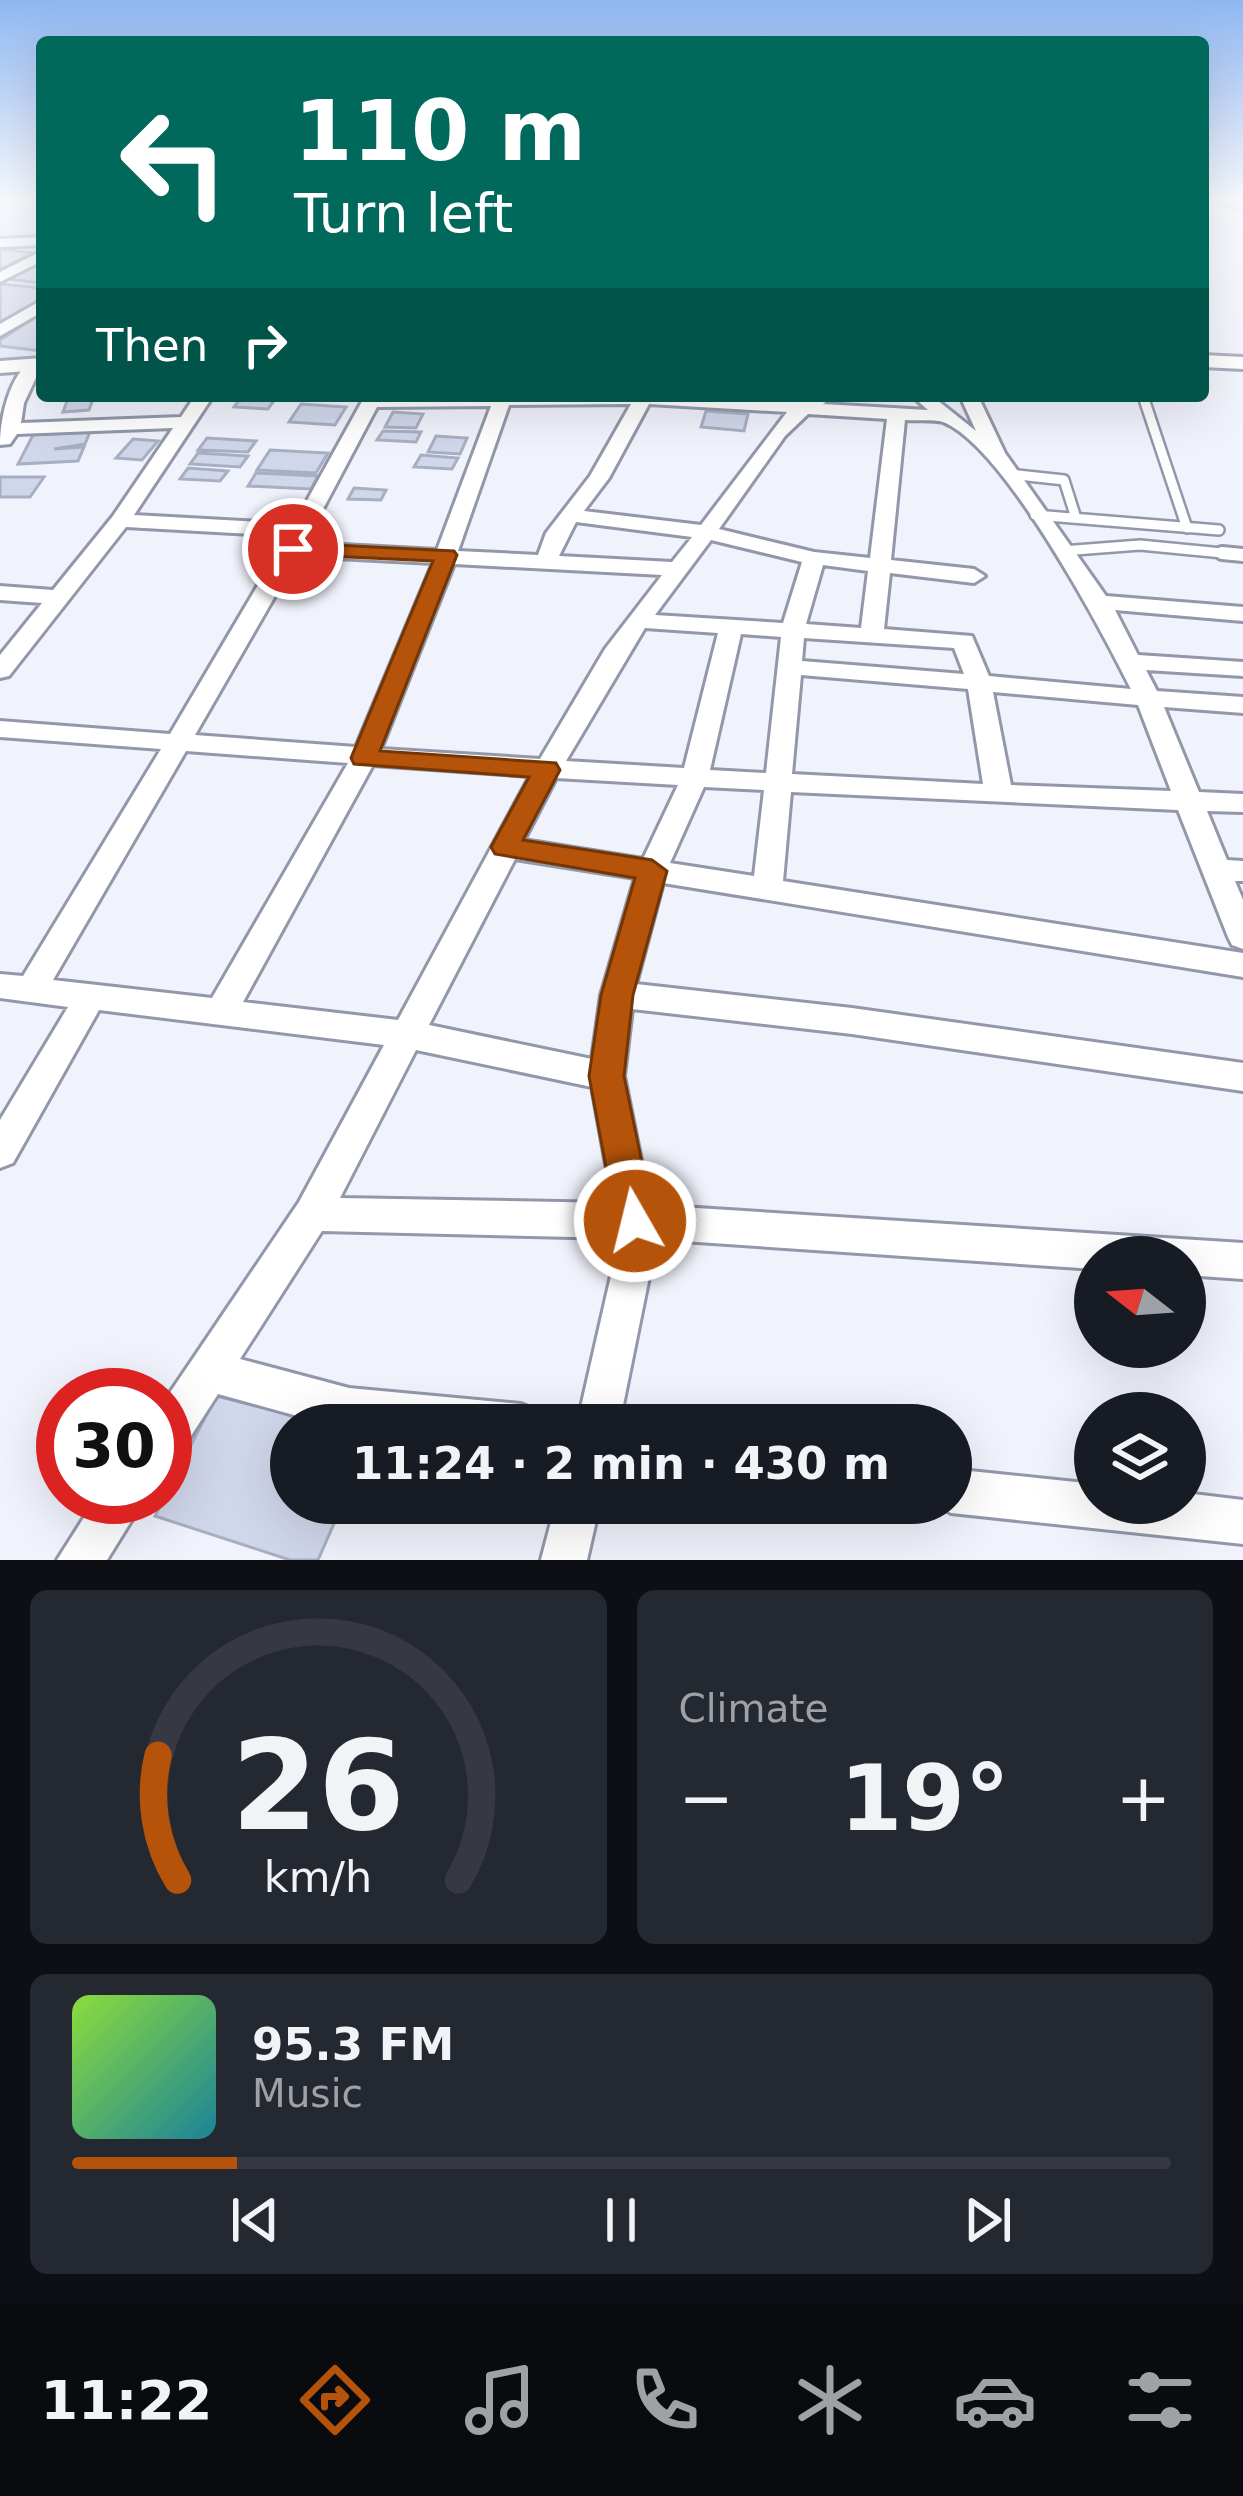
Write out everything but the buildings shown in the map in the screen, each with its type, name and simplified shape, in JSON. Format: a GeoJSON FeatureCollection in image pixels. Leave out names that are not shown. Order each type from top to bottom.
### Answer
{"type":"FeatureCollection","features":[{"type":"Feature","properties":{"kind":"street"},"geometry":{"type":"LineString","coordinates":[[0,332],[36,309]]}},
{"type":"Feature","properties":{"kind":"street"},"geometry":{"type":"LineString","coordinates":[[1209,361],[1243,363]]}},
{"type":"Feature","properties":{"kind":"street"},"geometry":{"type":"LineString","coordinates":[[0,364],[36,362]]}},
{"type":"Feature","properties":{"kind":"street"},"geometry":{"type":"LineString","coordinates":[[36,367],[4,434],[186,422]]}},
{"type":"Feature","properties":{"kind":"street"},"geometry":{"type":"LineString","coordinates":[[0,671],[120,520],[200,402]]}},
{"type":"Feature","properties":{"kind":"street"},"geometry":{"type":"LineString","coordinates":[[370,402],[298,540],[175,743],[16,988],[410,1035],[607,1076]]}},
{"type":"Feature","properties":{"kind":"street"},"geometry":{"type":"LineString","coordinates":[[220,1012],[364,758],[446,555],[501,402]]}},
{"type":"Feature","properties":{"kind":"street"},"geometry":{"type":"LineString","coordinates":[[548,562],[568,515],[599,478],[641,402]]}},
{"type":"Feature","properties":{"kind":"street"},"geometry":{"type":"LineString","coordinates":[[192,1399],[312,1214],[547,770],[638,621],[759,464],[778,430],[813,402],[945,417]]}},
{"type":"Feature","properties":{"kind":"street"},"geometry":{"type":"LineString","coordinates":[[929,402],[1003,465]]}},
{"type":"Feature","properties":{"kind":"street"},"geometry":{"type":"LineString","coordinates":[[972,402],[1003,465],[1099,602],[1131,662],[1192,802],[1228,870],[1243,937]]}},
{"type":"Feature","properties":{"kind":"street"},"geometry":{"type":"LineString","coordinates":[[872,634],[876,565],[897,414]]}},
{"type":"Feature","properties":{"kind":"street"},"geometry":{"type":"LineString","coordinates":[[568,515],[705,532],[814,557],[974,576]]}},
{"type":"Feature","properties":{"kind":"street"},"geometry":{"type":"LineString","coordinates":[[120,520],[446,555],[677,569]]}},
{"type":"Feature","properties":{"kind":"street"},"geometry":{"type":"LineString","coordinates":[[769,887],[793,630],[814,557]]}},
{"type":"Feature","properties":{"kind":"street"},"geometry":{"type":"LineString","coordinates":[[0,593],[60,597]]}},
{"type":"Feature","properties":{"kind":"street"},"geometry":{"type":"LineString","coordinates":[[1099,602],[1243,614]]}},
{"type":"Feature","properties":{"kind":"street"},"geometry":{"type":"LineString","coordinates":[[638,621],[964,640],[979,682],[999,795]]}},
{"type":"Feature","properties":{"kind":"street"},"geometry":{"type":"LineString","coordinates":[[603,1404],[632,1267],[635,1221],[607,1076],[617,995],[652,871],[695,777],[731,628]]}},
{"type":"Feature","properties":{"kind":"street"},"geometry":{"type":"LineString","coordinates":[[1131,662],[1243,669]]}},
{"type":"Feature","properties":{"kind":"street"},"geometry":{"type":"LineString","coordinates":[[788,667],[979,682],[1034,692],[1243,705]]}},
{"type":"Feature","properties":{"kind":"street"},"geometry":{"type":"LineString","coordinates":[[0,729],[547,770],[1243,803]]}},
{"type":"Feature","properties":{"kind":"street"},"geometry":{"type":"LineString","coordinates":[[505,847],[1243,965]]}},
{"type":"Feature","properties":{"kind":"street"},"geometry":{"type":"LineString","coordinates":[[617,995],[852,1021],[1243,1077]]}},
{"type":"Feature","properties":{"kind":"street"},"geometry":{"type":"LineString","coordinates":[[0,1152],[89,997]]}},
{"type":"Feature","properties":{"kind":"street"},"geometry":{"type":"LineString","coordinates":[[312,1214],[635,1221],[1243,1261]]}},
{"type":"Feature","properties":{"kind":"street"},"geometry":{"type":"LineString","coordinates":[[211,1372],[331,1404]]}},
{"type":"Feature","properties":{"kind":"street"},"geometry":{"type":"LineString","coordinates":[[972,1493],[1243,1522]]}},
{"type":"Feature","properties":{"kind":"street"},"geometry":{"type":"LineString","coordinates":[[80,1560],[105,1524]]}},
{"type":"Feature","properties":{"kind":"street"},"geometry":{"type":"LineString","coordinates":[[564,1560],[573,1524]]}},
{"type":"Feature","properties":{"kind":"lane"},"geometry":{"type":"LineString","coordinates":[[1145,402],[1178,487],[1187,528]]}},
{"type":"Feature","properties":{"kind":"lane"},"geometry":{"type":"LineString","coordinates":[[1003,465],[1064,480],[1076,515]]}},
{"type":"Feature","properties":{"kind":"lane"},"geometry":{"type":"LineString","coordinates":[[1035,515],[1219,530]]}},
{"type":"Feature","properties":{"kind":"lane"},"geometry":{"type":"LineString","coordinates":[[1062,550],[1140,545],[1243,555]]}},
{"type":"Feature","properties":{"kind":"shaded area"},"geometry":{"type":"Polygon","coordinates":[[[0,274],[36,274],[36,362],[0,365],[0,274]]]}},
{"type":"Feature","properties":{"kind":"route"},"geometry":{"type":"LineString","coordinates":[[293,549],[446,555],[364,758],[547,770],[505,847],[652,871],[617,995],[607,1076],[635,1221]]}}]}
